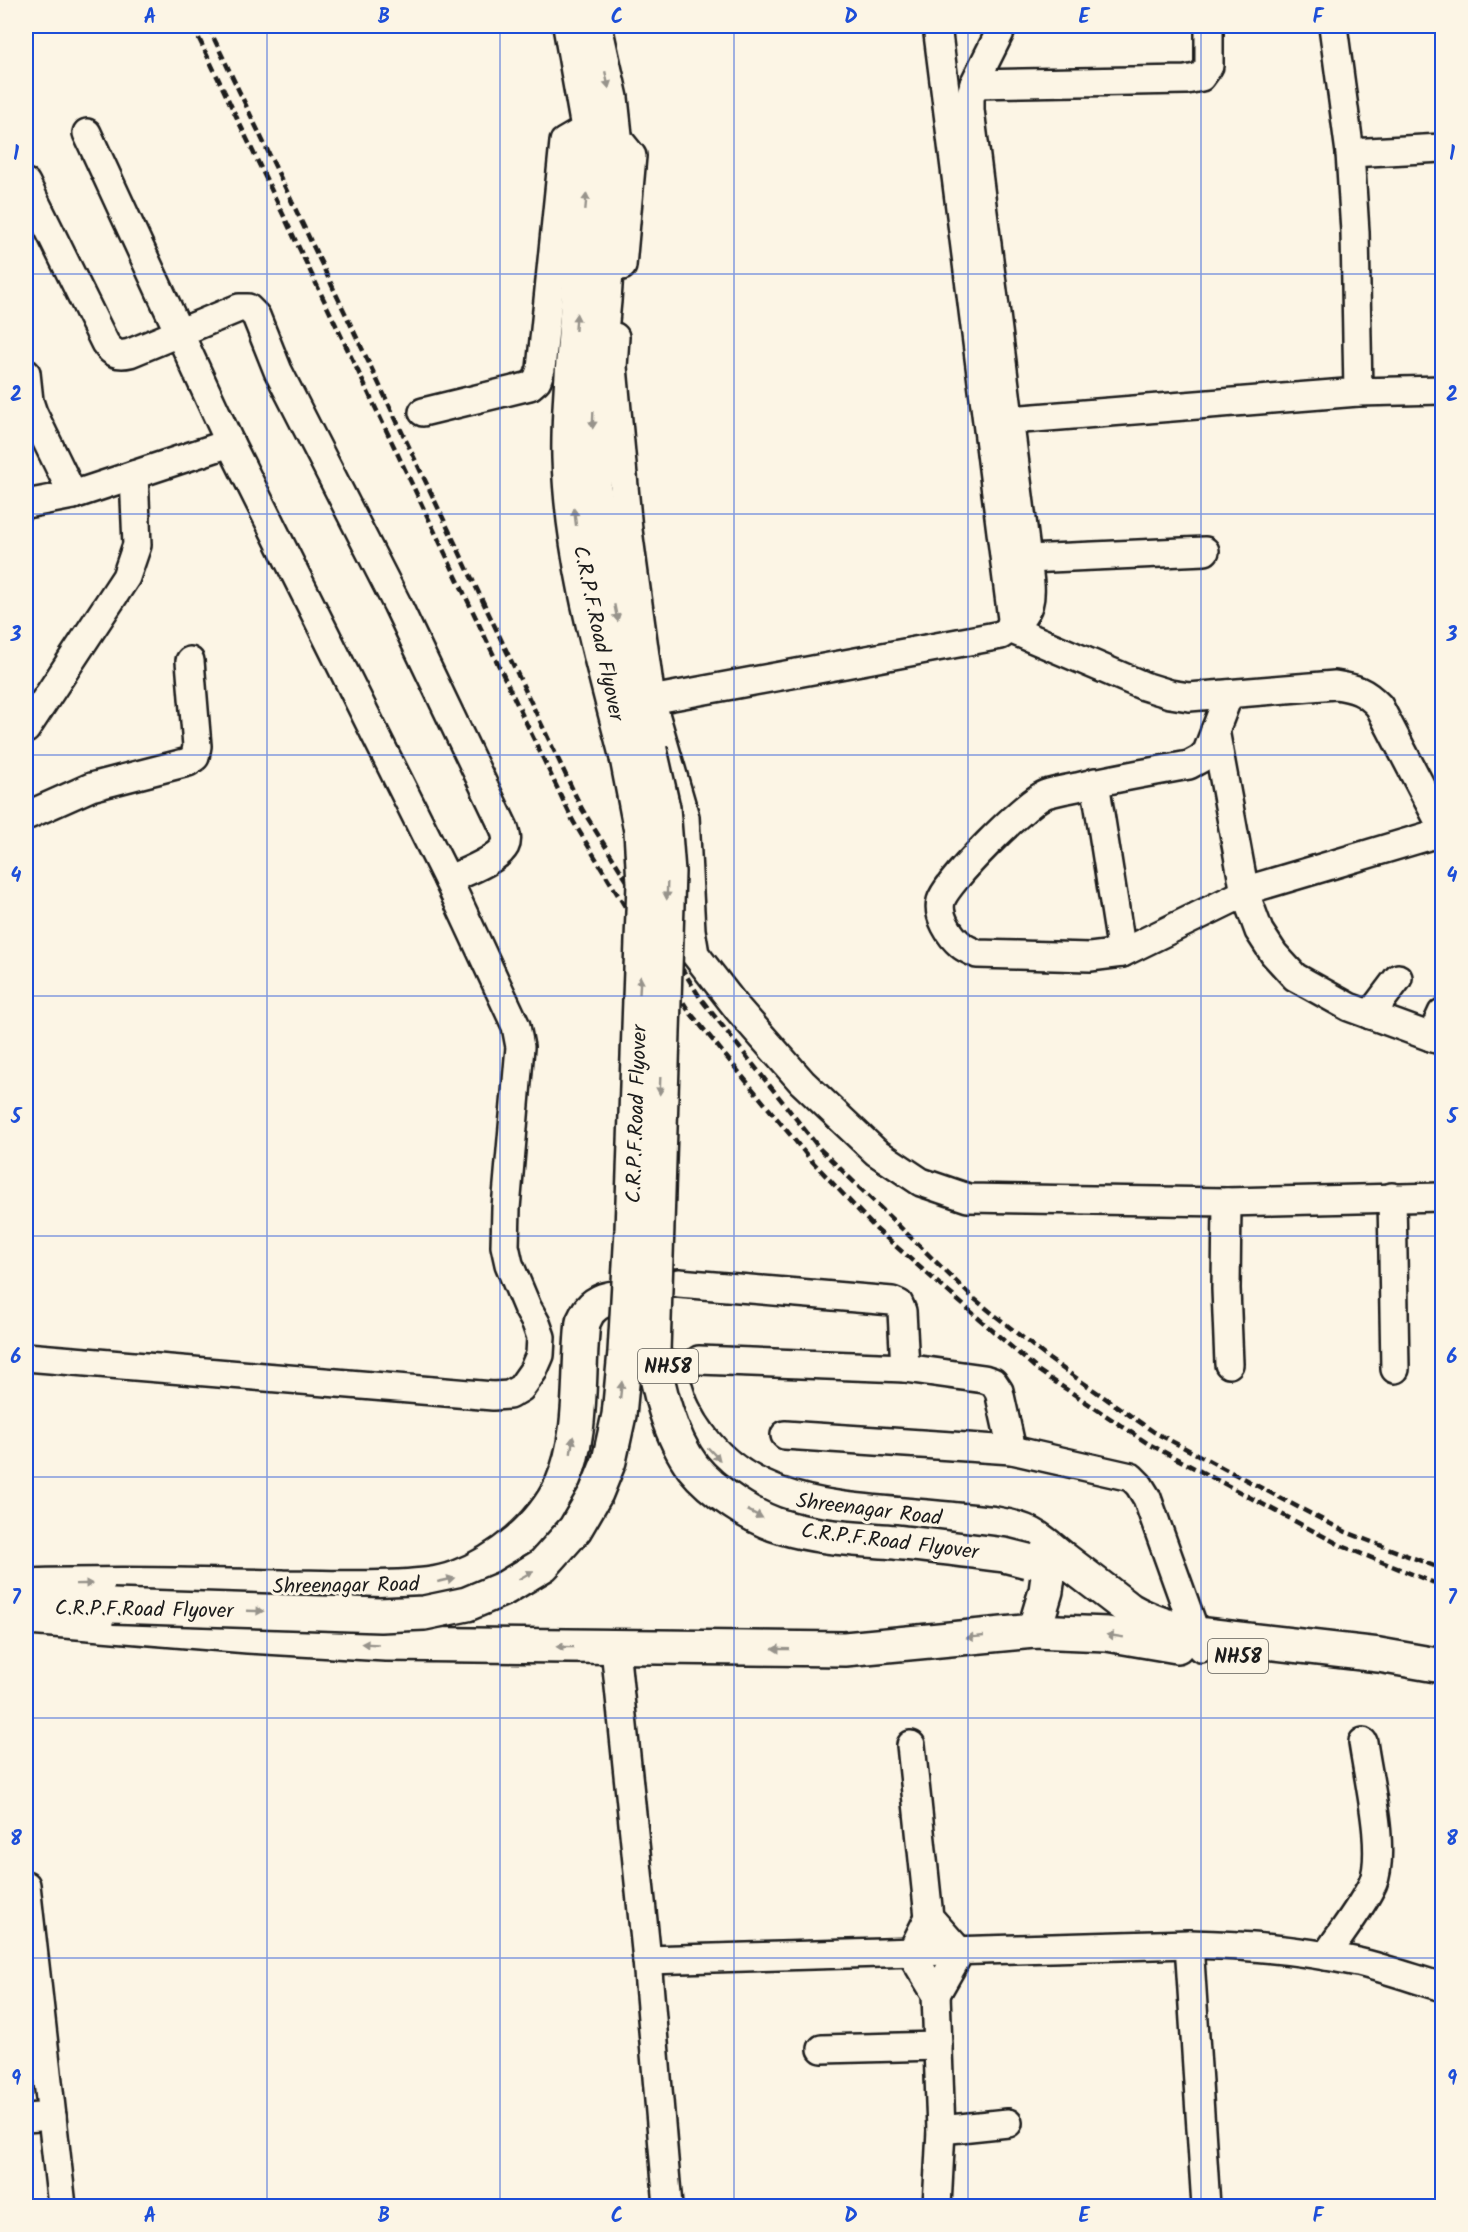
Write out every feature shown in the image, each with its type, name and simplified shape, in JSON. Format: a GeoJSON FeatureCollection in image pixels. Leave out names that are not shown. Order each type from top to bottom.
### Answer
{"type":"FeatureCollection","features":[{"type":"Feature","properties":{"kind":"main road"},"geometry":{"type":"LineString","coordinates":[[570,26],[602,132]]}},
{"type":"Feature","properties":{"kind":"main road"},"geometry":{"type":"LineString","coordinates":[[595,26],[611,98],[602,132]]}},
{"type":"Feature","properties":{"kind":"main road","name":"C.R.P.F.Road Flyover"},"geometry":{"type":"LineString","coordinates":[[602,132],[589,167],[594,259],[594,488],[622,643],[663,808],[668,872],[653,1352],[655,1374],[669,1420],[693,1467],[717,1491],[752,1513],[782,1527],[825,1536],[1004,1554],[1038,1565],[1083,1574]]}},
{"type":"Feature","properties":{"kind":"main road","name":"C.R.P.F.Road Flyover"},"geometry":{"type":"LineString","coordinates":[[27,1604],[380,1615],[424,1613],[467,1604],[504,1588],[543,1565],[575,1529],[596,1493],[609,1461],[619,1415],[627,1330],[644,883],[641,831],[627,758],[585,583],[574,517],[570,460],[570,409],[594,259]]}},
{"type":"Feature","properties":{"kind":"main road","name":"Shreenagar Road"},"geometry":{"type":"LineString","coordinates":[[27,1604],[124,1583],[365,1588],[423,1585],[455,1579],[501,1554],[541,1518],[562,1484],[571,1455],[577,1413],[583,1322],[590,1310],[603,1301],[614,1299],[637,1302],[646,1308],[655,1321],[683,1410],[702,1441],[725,1465],[760,1488],[787,1498],[829,1507],[980,1522],[1014,1528],[1035,1538],[1130,1610],[1199,1642],[1443,1687]]}},
{"type":"Feature","properties":{"kind":"main road"},"geometry":{"type":"LineString","coordinates":[[1034,1631],[1046,1591],[1038,1565]]}},
{"type":"Feature","properties":{"kind":"main road","name":"Shreenagar Road"},"geometry":{"type":"LineString","coordinates":[[27,1604],[248,1636],[386,1644],[845,1649],[1034,1631],[1107,1634],[1379,1655],[1443,1665]]}},
{"type":"Feature","properties":{"kind":"street"},"geometry":{"type":"LineString","coordinates":[[937,26],[1012,619],[1010,629]]}},
{"type":"Feature","properties":{"kind":"street"},"geometry":{"type":"LineString","coordinates":[[651,700],[1001,635],[1028,611],[1030,602],[1027,559],[970,110],[970,98],[975,84],[1003,26]]}},
{"type":"Feature","properties":{"kind":"street"},"geometry":{"type":"LineString","coordinates":[[975,84],[1186,80],[1200,77],[1209,66],[1209,26]]}},
{"type":"Feature","properties":{"kind":"street"},"geometry":{"type":"LineString","coordinates":[[1333,26],[1350,153],[1355,232],[1358,392]]}},
{"type":"Feature","properties":{"kind":"street"},"geometry":{"type":"LineString","coordinates":[[423,412],[530,386],[537,380],[541,369],[564,142],[602,132],[632,156],[613,367],[628,530],[651,700],[685,817],[691,930],[695,954],[737,1008],[802,1082],[876,1152],[921,1182],[968,1198],[1227,1202],[1443,1197]]}},
{"type":"Feature","properties":{"kind":"street"},"geometry":{"type":"LineString","coordinates":[[26,1357],[493,1396],[509,1395],[521,1388],[533,1371],[540,1355],[541,1337],[509,1264],[505,1246],[520,1047],[516,1026],[447,880],[230,443],[87,133]]}},
{"type":"Feature","properties":{"kind":"street"},"geometry":{"type":"LineString","coordinates":[[1350,153],[1443,148]]}},
{"type":"Feature","properties":{"kind":"street"},"geometry":{"type":"LineString","coordinates":[[26,183],[111,352],[121,355],[130,353],[238,308],[248,308],[256,316],[278,371],[382,574],[507,836],[506,845],[490,860],[447,880]]}},
{"type":"Feature","properties":{"kind":"street"},"geometry":{"type":"LineString","coordinates":[[26,373],[33,413],[73,495]]}},
{"type":"Feature","properties":{"kind":"street"},"geometry":{"type":"LineString","coordinates":[[1010,420],[1358,392],[1443,390]]}},
{"type":"Feature","properties":{"kind":"street"},"geometry":{"type":"LineString","coordinates":[[26,504],[73,495],[230,443]]}},
{"type":"Feature","properties":{"kind":"street"},"geometry":{"type":"LineString","coordinates":[[26,729],[126,577],[137,545],[135,475]]}},
{"type":"Feature","properties":{"kind":"street"},"geometry":{"type":"LineString","coordinates":[[1027,559],[1205,551]]}},
{"type":"Feature","properties":{"kind":"street"},"geometry":{"type":"LineString","coordinates":[[1010,629],[1144,687],[1161,692],[1189,697],[1335,685],[1369,695],[1379,706],[1443,827]]}},
{"type":"Feature","properties":{"kind":"street"},"geometry":{"type":"LineString","coordinates":[[26,816],[91,788],[188,762],[195,757],[197,746],[190,661]]}},
{"type":"Feature","properties":{"kind":"street"},"geometry":{"type":"LineString","coordinates":[[1229,694],[1207,752],[1200,759],[1189,765],[1095,782],[1045,794],[1033,801],[947,888],[941,902],[940,914],[954,938],[963,947],[977,954],[1090,957],[1122,953],[1257,887],[1443,832]]}},
{"type":"Feature","properties":{"kind":"street"},"geometry":{"type":"LineString","coordinates":[[1215,730],[1245,893],[1259,932],[1274,954],[1295,977],[1349,1007],[1437,1039],[1443,1013]]}},
{"type":"Feature","properties":{"kind":"street"},"geometry":{"type":"LineString","coordinates":[[1095,782],[1122,953]]}},
{"type":"Feature","properties":{"kind":"street"},"geometry":{"type":"LineString","coordinates":[[1370,1015],[1398,978]]}},
{"type":"Feature","properties":{"kind":"street"},"geometry":{"type":"LineString","coordinates":[[1392,1197],[1395,1369]]}},
{"type":"Feature","properties":{"kind":"street"},"geometry":{"type":"LineString","coordinates":[[1227,1202],[1226,1289],[1229,1364]]}},
{"type":"Feature","properties":{"kind":"street"},"geometry":{"type":"LineString","coordinates":[[679,1283],[892,1301],[899,1304],[902,1311],[905,1368]]}},
{"type":"Feature","properties":{"kind":"street"},"geometry":{"type":"LineString","coordinates":[[699,1360],[905,1368],[993,1382],[999,1391],[1012,1450]]}},
{"type":"Feature","properties":{"kind":"street"},"geometry":{"type":"LineString","coordinates":[[785,1435],[1012,1450],[1131,1478],[1139,1485],[1147,1498],[1199,1642]]}},
{"type":"Feature","properties":{"kind":"street"},"geometry":{"type":"LineString","coordinates":[[615,1648],[647,1960],[668,2206]]}},
{"type":"Feature","properties":{"kind":"street"},"geometry":{"type":"LineString","coordinates":[[1326,1956],[1372,1883],[1378,1864],[1378,1846],[1363,1742]]}},
{"type":"Feature","properties":{"kind":"street"},"geometry":{"type":"LineString","coordinates":[[911,1745],[929,1917],[911,1953]]}},
{"type":"Feature","properties":{"kind":"street"},"geometry":{"type":"LineString","coordinates":[[26,1898],[39,2117],[62,2206]]}},
{"type":"Feature","properties":{"kind":"street"},"geometry":{"type":"LineString","coordinates":[[929,1917],[960,1952]]}},
{"type":"Feature","properties":{"kind":"street"},"geometry":{"type":"LineString","coordinates":[[647,1960],[1189,1944],[1246,1945],[1360,1963],[1443,1987]]}},
{"type":"Feature","properties":{"kind":"street"},"geometry":{"type":"LineString","coordinates":[[1189,1944],[1206,2206]]}},
{"type":"Feature","properties":{"kind":"street"},"geometry":{"type":"LineString","coordinates":[[936,1994],[960,1952]]}},
{"type":"Feature","properties":{"kind":"street"},"geometry":{"type":"LineString","coordinates":[[911,1953],[936,1994],[941,2130],[937,2206]]}},
{"type":"Feature","properties":{"kind":"street"},"geometry":{"type":"LineString","coordinates":[[822,2049],[938,2046]]}},
{"type":"Feature","properties":{"kind":"street"},"geometry":{"type":"LineString","coordinates":[[941,2130],[1008,2123]]}},
{"type":"Feature","properties":{"kind":"railway"},"geometry":{"type":"LineString","coordinates":[[193,26],[573,821],[688,1010],[810,1159],[876,1229],[1039,1371],[1147,1443],[1342,1546],[1442,1586]]}},
{"type":"Feature","properties":{"kind":"railway"},"geometry":{"type":"LineString","coordinates":[[208,26],[582,809],[701,999],[820,1149],[971,1296],[1049,1359],[1154,1432],[1346,1532],[1442,1569]]}}]}
